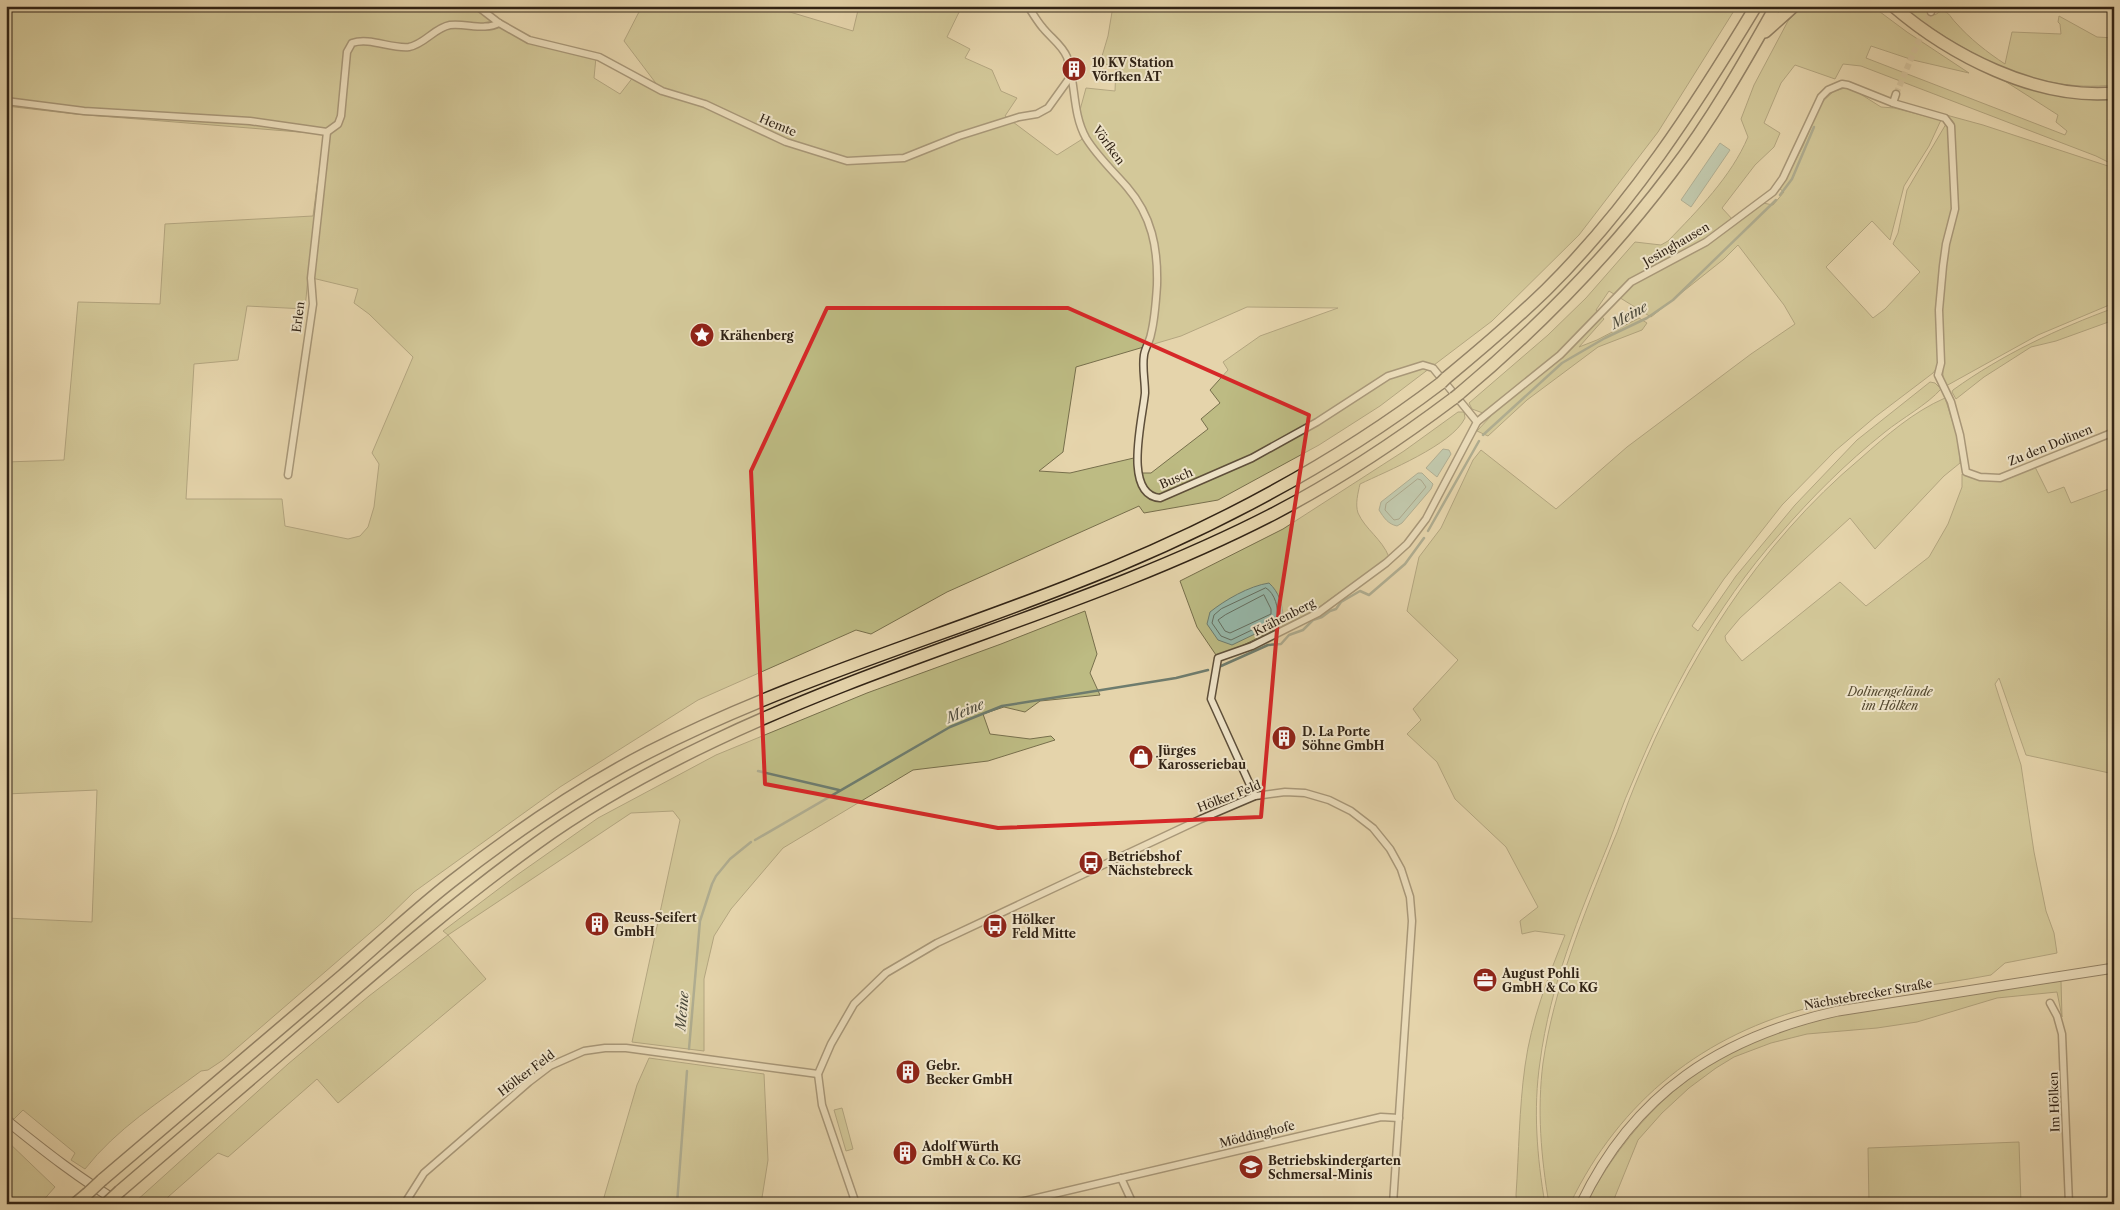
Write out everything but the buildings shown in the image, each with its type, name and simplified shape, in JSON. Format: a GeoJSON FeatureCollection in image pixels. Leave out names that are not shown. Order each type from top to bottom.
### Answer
{"type":"FeatureCollection","features":[{"type":"Feature","properties":{"kind":"highway"},"geometry":{"type":"LineString","coordinates":[[106,1204],[389,960],[482,884],[540,841],[610,797],[727,736],[836,690],[1099,591],[1225,537],[1273,514],[1353,469],[1456,396],[1519,343],[1607,252],[1672,172],[1758,38],[1776,6]]}},
{"type":"Feature","properties":{"kind":"highway"},"geometry":{"type":"LineString","coordinates":[[1758,38],[1794,6]]}},
{"type":"Feature","properties":{"kind":"highway"},"geometry":{"type":"LineString","coordinates":[[1884,6],[1980,64],[2005,74],[2048,87],[2091,94],[2114,93]]}},
{"type":"Feature","properties":{"kind":"highway"},"geometry":{"type":"LineString","coordinates":[[1893,6],[1910,21]]}},
{"type":"Feature","properties":{"kind":"highway"},"geometry":{"type":"LineString","coordinates":[[75,1204],[450,882],[529,824],[600,780],[644,754],[718,718],[1070,586],[1194,532],[1330,460],[1394,419],[1500,333],[1547,289],[1623,203],[1681,123],[1752,10]]}},
{"type":"Feature","properties":{"kind":"main road","name":"Nächstebrecker Straße"},"geometry":{"type":"LineString","coordinates":[[1581,1204],[1595,1175],[1609,1154],[1649,1106],[1701,1064],[1741,1042],[1798,1020],[1838,1011],[2114,968]]}},
{"type":"Feature","properties":{"kind":"main road"},"geometry":{"type":"LineString","coordinates":[[6,1120],[66,1167],[122,1204]]}},
{"type":"Feature","properties":{"kind":"street","name":"Hemte"},"geometry":{"type":"LineString","coordinates":[[477,6],[499,23],[529,40],[605,60],[647,85],[705,104],[786,142],[847,161],[904,158],[960,136],[1019,117],[1037,114],[1048,108],[1071,76]]}},
{"type":"Feature","properties":{"kind":"street","name":"Vörfken"},"geometry":{"type":"LineString","coordinates":[[1028,6],[1044,29],[1061,46],[1066,57],[1075,90],[1076,110],[1086,137],[1101,159],[1128,188]]}},
{"type":"Feature","properties":{"kind":"street"},"geometry":{"type":"LineString","coordinates":[[6,101],[84,111],[250,121],[327,132],[338,124],[341,116],[348,52],[352,43],[362,41],[409,47],[422,42],[445,27],[470,25],[489,27],[499,23]]}},
{"type":"Feature","properties":{"kind":"street","name":"Jesinghausen"},"geometry":{"type":"LineString","coordinates":[[1477,422],[1560,355],[1631,282],[1706,242],[1773,192],[1783,178],[1821,96],[1828,90],[1842,84],[1893,103],[1945,118],[1951,126],[1955,209],[1946,244],[1943,266],[1939,310],[1941,363],[1938,375],[1951,402],[1960,435],[1966,472]]}},
{"type":"Feature","properties":{"kind":"street"},"geometry":{"type":"LineString","coordinates":[[1893,103],[1896,94]]}},
{"type":"Feature","properties":{"kind":"street","name":"Erlen"},"geometry":{"type":"LineString","coordinates":[[288,475],[313,304],[311,278],[327,132]]}},
{"type":"Feature","properties":{"kind":"street","name":"Busch"},"geometry":{"type":"LineString","coordinates":[[1128,188],[1145,212],[1151,226],[1158,260],[1156,303],[1151,335],[1144,354],[1145,392],[1137,456],[1139,474],[1146,493],[1160,498],[1252,458],[1318,422],[1388,376],[1423,366],[1433,368],[1477,422]]}},
{"type":"Feature","properties":{"kind":"street","name":"Krähenberg"},"geometry":{"type":"LineString","coordinates":[[1255,796],[1212,699],[1218,658],[1252,646],[1318,613],[1386,563],[1407,544],[1426,519],[1477,422]]}},
{"type":"Feature","properties":{"kind":"street","name":"Zu den Dolinen"},"geometry":{"type":"LineString","coordinates":[[1966,472],[1980,477],[2000,478],[2114,432]]}},
{"type":"Feature","properties":{"kind":"street","name":"Hölker Feld"},"geometry":{"type":"LineString","coordinates":[[405,1203],[424,1173],[550,1066],[584,1051],[626,1048],[818,1074],[831,1044],[854,1004],[886,973],[937,943],[1186,826],[1255,796],[1268,793],[1305,793],[1329,800],[1351,811],[1373,828],[1390,848],[1401,870],[1410,896],[1412,921],[1393,1204]]}},
{"type":"Feature","properties":{"kind":"street","name":"Im Hölken"},"geometry":{"type":"LineString","coordinates":[[2050,1003],[2058,1016],[2062,1034],[2069,1204]]}},
{"type":"Feature","properties":{"kind":"street"},"geometry":{"type":"LineString","coordinates":[[818,1074],[822,1105],[856,1204]]}},
{"type":"Feature","properties":{"kind":"street","name":"Möddinghofe"},"geometry":{"type":"LineString","coordinates":[[1010,1204],[1381,1117],[1398,1118]]}},
{"type":"Feature","properties":{"kind":"street"},"geometry":{"type":"LineString","coordinates":[[1121,1178],[1133,1204]]}},
{"type":"Feature","properties":{"kind":"highlighted area"},"geometry":{"type":"Polygon","coordinates":[[[827,308],[1068,308],[1309,415],[1279,607],[1261,817],[998,828],[765,784],[751,471],[827,308]]]}},
{"type":"Feature","properties":{"kind":"green space"},"geometry":{"type":"Polygon","coordinates":[[[6,6],[480,6],[529,40],[596,57],[594,78],[620,94],[634,76],[658,86],[624,41],[642,6],[770,6],[853,31],[859,6],[962,6],[947,37],[970,49],[965,58],[992,70],[1001,91],[1017,98],[1005,116],[1057,155],[1084,138],[1080,110],[1086,88],[1115,91],[1116,66],[1100,63],[1108,36],[1113,6],[1737,6],[1658,132],[1579,235],[1492,321],[1380,406],[1319,445],[1218,500],[1144,513],[1139,506],[947,592],[871,634],[856,630],[698,700],[560,787],[414,892],[384,921],[223,1060],[208,1070],[201,1071],[125,1128],[85,1169],[71,1160],[75,1153],[23,1110],[14,1119],[6,1113],[6,918],[92,922],[97,790],[6,794],[6,462],[64,460],[78,302],[160,304],[165,224],[313,216],[324,134],[75,114],[6,106],[6,6]],[[308,277],[305,309],[247,306],[238,360],[194,364],[186,499],[282,499],[285,526],[348,539],[360,536],[368,527],[374,507],[379,464],[372,453],[413,357],[369,314],[354,303],[358,289],[308,277]],[[1247,307],[1181,336],[1076,367],[1063,452],[1039,471],[1070,473],[1138,457],[1139,473],[1151,473],[1208,429],[1201,419],[1220,403],[1210,390],[1228,370],[1223,362],[1260,336],[1338,308],[1247,307]]]}},
{"type":"Feature","properties":{"kind":"green space"},"geometry":{"type":"Polygon","coordinates":[[[1803,6],[1872,6],[1907,32],[1969,73],[1913,60],[1871,46],[1866,58],[2065,135],[2067,131],[2056,122],[2058,115],[2000,78],[2071,97],[2114,100],[2114,165],[2096,156],[1861,66],[1843,64],[1835,79],[1795,65],[1781,83],[1764,123],[1780,133],[1774,147],[1755,165],[1722,208],[1733,220],[1763,203],[1773,205],[1784,192],[1780,189],[1803,146],[1821,103],[1834,91],[1845,88],[1854,90],[1881,107],[1894,108],[1941,120],[1929,146],[1904,186],[1890,240],[1872,221],[1826,267],[1873,318],[1885,309],[1920,272],[1893,244],[1898,233],[1907,190],[1946,124],[1950,133],[1953,208],[1945,240],[1938,366],[1933,373],[1875,417],[1835,451],[1782,505],[1724,579],[1692,626],[1698,631],[1736,576],[1795,505],[1857,440],[1930,382],[1935,383],[1941,389],[1857,456],[1791,521],[1734,592],[1695,653],[1678,684],[1646,750],[1626,798],[1576,925],[1558,978],[1545,1033],[1537,1097],[1538,1151],[1545,1204],[1517,1204],[1520,1114],[1531,1032],[1552,967],[1565,935],[1535,931],[1522,934],[1520,921],[1538,907],[1506,847],[1455,799],[1437,762],[1407,734],[1421,720],[1413,709],[1458,660],[1407,611],[1419,557],[1441,528],[1473,460],[1481,450],[1556,509],[1627,447],[1751,354],[1795,324],[1784,305],[1738,245],[1724,259],[1651,317],[1609,291],[1596,310],[1604,319],[1579,347],[1597,340],[1639,318],[1647,323],[1642,330],[1598,347],[1527,400],[1488,436],[1477,431],[1491,416],[1472,409],[1469,403],[1548,335],[1586,298],[1635,242],[1661,245],[1668,241],[1702,205],[1733,166],[1748,137],[1741,119],[1754,85],[1788,21],[1803,6]]]}},
{"type":"Feature","properties":{"kind":"green space"},"geometry":{"type":"Polygon","coordinates":[[[1899,6],[1924,6],[1935,15],[1942,10],[1945,11],[1973,40],[2005,64],[2012,32],[2061,34],[2058,22],[2059,16],[2097,37],[2114,38],[2114,85],[2083,86],[2054,83],[2026,76],[1999,66],[1973,53],[1948,39],[1899,6]]]}},
{"type":"Feature","properties":{"kind":"green space"},"geometry":{"type":"Polygon","coordinates":[[[1939,113],[1983,125],[2114,168],[2114,303],[2038,335],[1946,386],[1943,381],[1942,303],[1948,244],[1958,210],[1954,123],[1939,113]]]}},
{"type":"Feature","properties":{"kind":"green space"},"geometry":{"type":"Polygon","coordinates":[[[2114,308],[2114,320],[2056,341],[2031,347],[1984,377],[1956,399],[1952,392],[1991,365],[2031,343],[2114,308]]]}},
{"type":"Feature","properties":{"kind":"green space","name":"Dolinengelände im Hölken"},"geometry":{"type":"Polygon","coordinates":[[[1945,398],[1959,442],[1960,463],[1944,476],[1875,549],[1850,518],[1740,618],[1725,636],[1726,641],[1742,661],[1840,582],[1866,606],[1929,557],[1948,524],[1962,487],[1962,474],[2000,480],[2035,467],[2048,493],[2064,487],[2071,503],[2114,487],[2114,774],[2026,755],[1999,678],[1995,684],[2021,765],[2034,852],[2046,911],[2054,933],[2057,953],[2005,963],[1991,975],[1815,1006],[1775,1018],[1737,1034],[1702,1054],[1670,1076],[1640,1103],[1614,1133],[1590,1167],[1570,1204],[1549,1204],[1542,1151],[1540,1098],[1543,1063],[1554,1007],[1580,927],[1632,793],[1677,694],[1701,650],[1728,608],[1757,567],[1789,528],[1824,492],[1881,441],[1911,417],[1945,398]]]}},
{"type":"Feature","properties":{"kind":"green space"},"geometry":{"type":"Polygon","coordinates":[[[1458,412],[1464,412],[1465,418],[1447,438],[1402,465],[1360,484],[1357,502],[1358,513],[1389,557],[1315,610],[1225,654],[1216,655],[1197,627],[1180,581],[1283,529],[1404,451],[1458,412]]]}},
{"type":"Feature","properties":{"kind":"green space"},"geometry":{"type":"Polygon","coordinates":[[[1085,611],[1097,654],[1090,673],[1100,695],[1040,701],[1025,712],[1004,707],[983,714],[990,734],[1030,739],[1051,736],[1055,740],[988,761],[913,770],[783,848],[731,909],[714,936],[704,979],[704,1051],[632,1042],[680,820],[673,811],[631,813],[448,935],[443,931],[517,875],[598,818],[716,755],[867,693],[1085,611]]]}},
{"type":"Feature","properties":{"kind":"green space"},"geometry":{"type":"Polygon","coordinates":[[[448,935],[486,979],[338,1103],[317,1079],[228,1157],[218,1153],[168,1197],[168,1204],[135,1202],[288,1064],[369,996],[448,935]]]}},
{"type":"Feature","properties":{"kind":"green space"},"geometry":{"type":"Polygon","coordinates":[[[2061,981],[2062,1017],[2057,992],[1997,998],[1917,1022],[1877,1028],[1807,1034],[1771,1043],[1734,1057],[1689,1088],[1662,1113],[1638,1140],[1612,1204],[1586,1204],[1620,1149],[1661,1103],[1710,1064],[1737,1049],[1767,1035],[1803,1023],[1840,1015],[2061,981]]]}},
{"type":"Feature","properties":{"kind":"green space"},"geometry":{"type":"Polygon","coordinates":[[[649,1058],[764,1074],[768,1160],[761,1204],[602,1204],[637,1085],[649,1058]]]}},
{"type":"Feature","properties":{"kind":"green space"},"geometry":{"type":"Polygon","coordinates":[[[842,1108],[853,1149],[846,1151],[834,1110],[842,1108]]]}},
{"type":"Feature","properties":{"kind":"green space"},"geometry":{"type":"Polygon","coordinates":[[[6,1140],[55,1187],[40,1204],[6,1204],[6,1140]]]}},
{"type":"Feature","properties":{"kind":"green space"},"geometry":{"type":"Polygon","coordinates":[[[2019,1142],[2021,1204],[1869,1204],[1868,1148],[2019,1142]]]}},
{"type":"Feature","properties":{"kind":"water"},"geometry":{"type":"Polygon","coordinates":[[[1720,143],[1730,150],[1691,207],[1681,200],[1720,143]]]}},
{"type":"Feature","properties":{"kind":"water"},"geometry":{"type":"Polygon","coordinates":[[[1443,449],[1449,450],[1451,454],[1437,477],[1426,468],[1443,449]]]}},
{"type":"Feature","properties":{"kind":"water"},"geometry":{"type":"Polygon","coordinates":[[[1418,473],[1422,473],[1433,484],[1431,489],[1402,523],[1397,526],[1391,524],[1379,510],[1381,502],[1418,473]]]}},
{"type":"Feature","properties":{"kind":"water"},"geometry":{"type":"Polygon","coordinates":[[[1269,583],[1278,595],[1281,604],[1283,618],[1280,622],[1232,645],[1218,640],[1207,624],[1210,612],[1238,594],[1253,587],[1269,583]]]}},
{"type":"Feature","properties":{"kind":"waterway","name":"Meine"},"geometry":{"type":"LineString","coordinates":[[1780,195],[1792,179],[1814,127]]}},
{"type":"Feature","properties":{"kind":"waterway","name":"Meine"},"geometry":{"type":"LineString","coordinates":[[1483,435],[1562,363],[1605,338],[1647,318],[1673,300],[1776,200]]}},
{"type":"Feature","properties":{"kind":"waterway","name":"Meine"},"geometry":{"type":"LineString","coordinates":[[1428,531],[1479,441]]}},
{"type":"Feature","properties":{"kind":"waterway","name":"Meine"},"geometry":{"type":"LineString","coordinates":[[1221,666],[1268,645],[1281,644],[1289,635],[1303,630],[1313,620],[1336,609],[1341,602],[1360,591],[1369,595],[1405,564],[1424,538]]}},
{"type":"Feature","properties":{"kind":"waterway","name":"Meine"},"geometry":{"type":"LineString","coordinates":[[755,840],[950,727],[1002,706],[1176,678],[1208,670]]}},
{"type":"Feature","properties":{"kind":"waterway"},"geometry":{"type":"LineString","coordinates":[[758,771],[839,790]]}},
{"type":"Feature","properties":{"kind":"waterway","name":"Meine"},"geometry":{"type":"LineString","coordinates":[[689,1049],[700,921],[716,876],[730,859],[751,842]]}},
{"type":"Feature","properties":{"kind":"waterway","name":"Meine"},"geometry":{"type":"LineString","coordinates":[[677,1204],[687,1071]]}},
{"type":"Feature","properties":{"kind":"tunnel"},"geometry":{"type":"LineString","coordinates":[[1896,94],[1931,12]]}},
{"type":"Feature","properties":{"kind":"place","name":"10 KV Station Vörfken AT"},"geometry":{"type":"Point","coordinates":[1074,69]}},
{"type":"Feature","properties":{"kind":"place","name":"Krähenberg"},"geometry":{"type":"Point","coordinates":[702,335]}},
{"type":"Feature","properties":{"kind":"place","name":"D. La Porte Söhne GmbH"},"geometry":{"type":"Point","coordinates":[1284,738]}},
{"type":"Feature","properties":{"kind":"place","name":"Jürges Karosseriebau"},"geometry":{"type":"Point","coordinates":[1141,757]}},
{"type":"Feature","properties":{"kind":"place","name":"Betriebshof Nächstebreck"},"geometry":{"type":"Point","coordinates":[1091,863]}},
{"type":"Feature","properties":{"kind":"place","name":"Reuss-Seifert GmbH"},"geometry":{"type":"Point","coordinates":[597,924]}},
{"type":"Feature","properties":{"kind":"place","name":"Hölker Feld Mitte"},"geometry":{"type":"Point","coordinates":[995,926]}},
{"type":"Feature","properties":{"kind":"place","name":"August Pohli GmbH & Co KG"},"geometry":{"type":"Point","coordinates":[1485,980]}},
{"type":"Feature","properties":{"kind":"place","name":"Gebr. Becker GmbH"},"geometry":{"type":"Point","coordinates":[908,1072]}},
{"type":"Feature","properties":{"kind":"place","name":"Adolf Würth GmbH & Co. KG"},"geometry":{"type":"Point","coordinates":[905,1153]}},
{"type":"Feature","properties":{"kind":"place","name":"Betriebskindergarten Schmersal-Minis"},"geometry":{"type":"Point","coordinates":[1251,1167]}}]}
